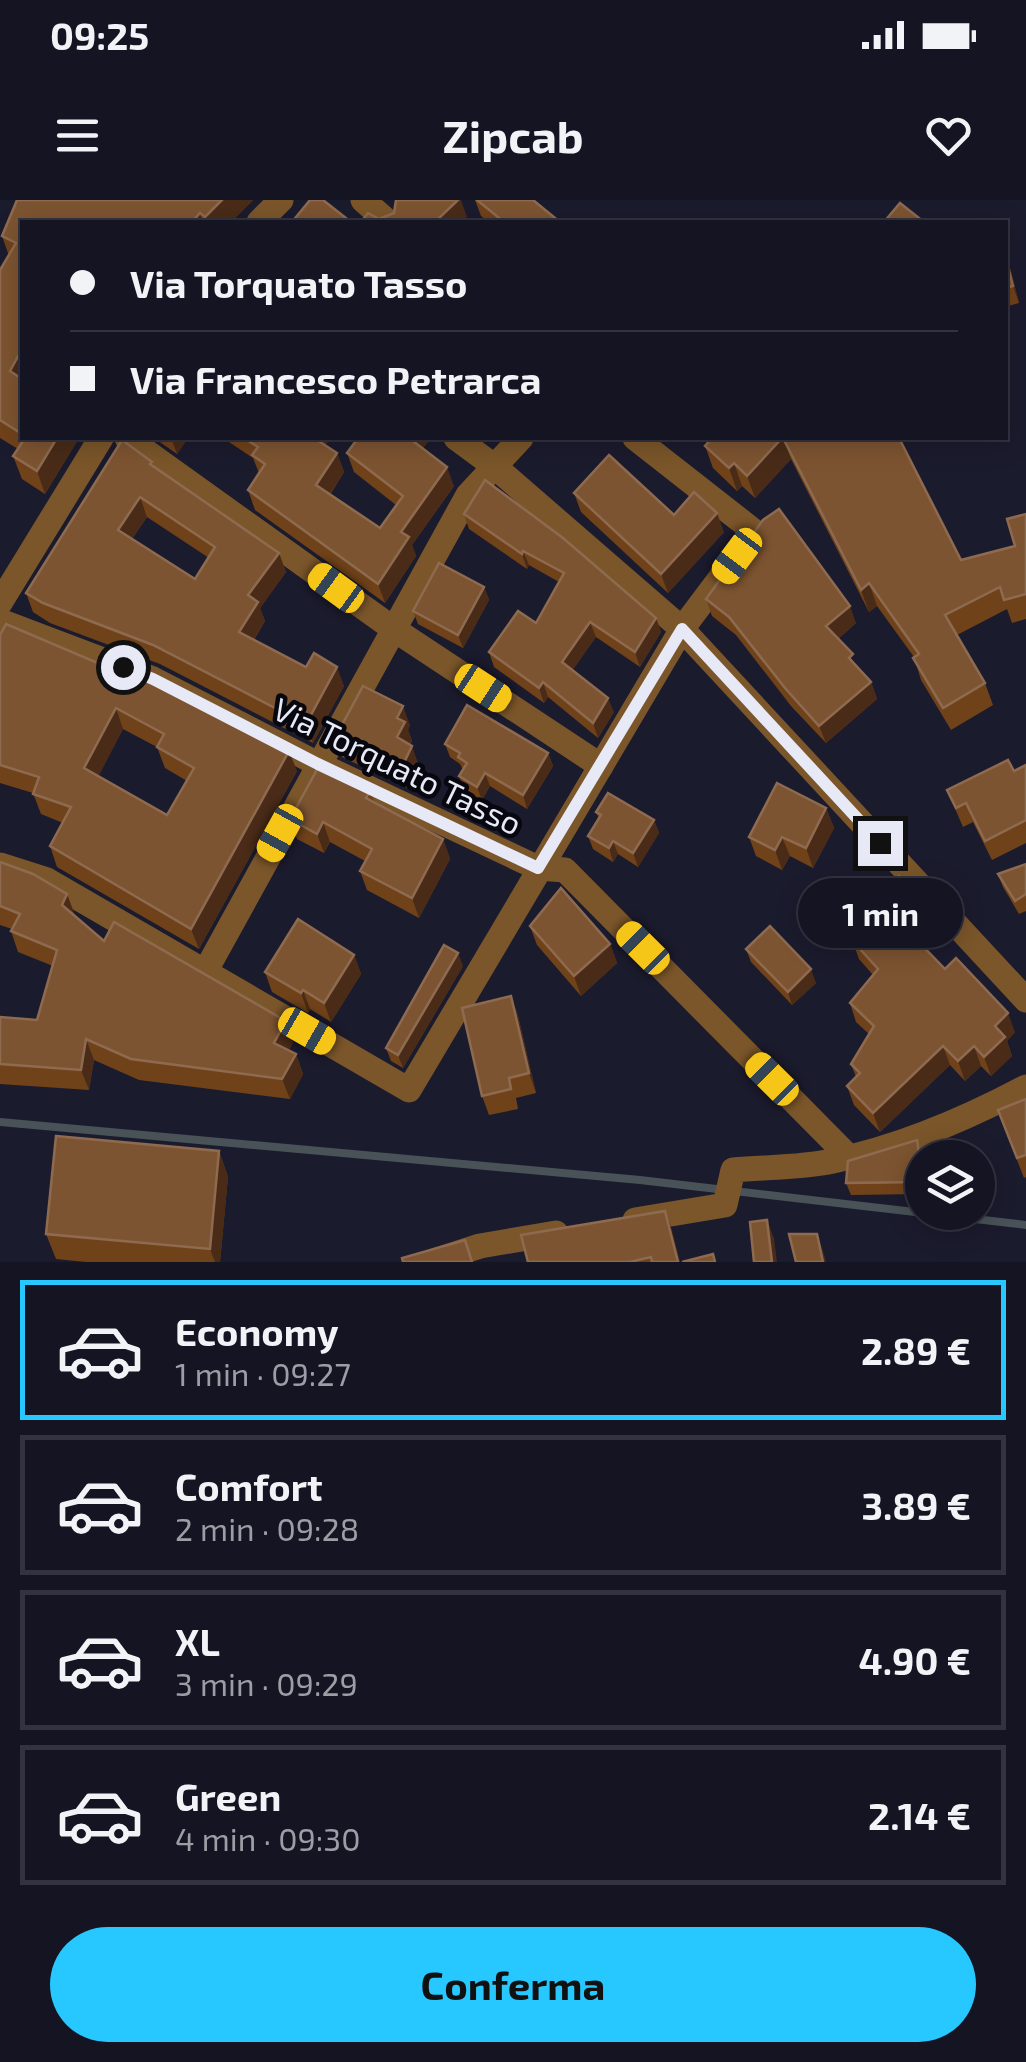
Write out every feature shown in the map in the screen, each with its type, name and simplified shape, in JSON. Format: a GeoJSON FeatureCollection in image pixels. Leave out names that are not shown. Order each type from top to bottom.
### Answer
{"type":"FeatureCollection","features":[{"type":"Feature","properties":{"kind":"street"},"geometry":{"type":"LineString","coordinates":[[261,220],[282,200]]}},
{"type":"Feature","properties":{"kind":"street"},"geometry":{"type":"LineString","coordinates":[[362,200],[386,220]]}},
{"type":"Feature","properties":{"kind":"street"},"geometry":{"type":"LineString","coordinates":[[0,603],[100,440]]}},
{"type":"Feature","properties":{"kind":"street"},"geometry":{"type":"LineString","coordinates":[[130,440],[395,630],[601,766]]}},
{"type":"Feature","properties":{"kind":"street"},"geometry":{"type":"LineString","coordinates":[[459,440],[682,629],[1026,1000]]}},
{"type":"Feature","properties":{"kind":"street"},"geometry":{"type":"LineString","coordinates":[[205,972],[468,495],[519,440]]}},
{"type":"Feature","properties":{"kind":"street"},"geometry":{"type":"LineString","coordinates":[[0,865],[46,880],[409,1090],[682,629],[755,532],[637,440]]}},
{"type":"Feature","properties":{"kind":"street","name":"Via Torquato Tasso"},"geometry":{"type":"LineString","coordinates":[[0,621],[153,679],[318,764],[538,868],[565,870],[850,1157]]}},
{"type":"Feature","properties":{"kind":"street"},"geometry":{"type":"LineString","coordinates":[[612,1224],[725,1205],[733,1170],[829,1162],[905,1142],[964,1120],[1026,1088]]}},
{"type":"Feature","properties":{"kind":"street"},"geometry":{"type":"LineString","coordinates":[[430,1262],[480,1246],[574,1230]]}},
{"type":"Feature","properties":{"kind":"building"},"geometry":{"type":"Polygon","coordinates":[[[17,200],[222,200],[205,217],[200,213],[194,220],[20,220],[20,353],[10,371],[20,378],[20,433],[0,420],[0,270],[16,243],[2,236],[17,200]]]}},
{"type":"Feature","properties":{"kind":"building"},"geometry":{"type":"Polygon","coordinates":[[[310,200],[323,200],[348,220],[294,220],[310,200]]]}},
{"type":"Feature","properties":{"kind":"building"},"geometry":{"type":"Polygon","coordinates":[[[396,200],[458,200],[437,220],[363,220],[368,213],[379,219],[394,213],[396,200]]]}},
{"type":"Feature","properties":{"kind":"building"},"geometry":{"type":"Polygon","coordinates":[[[477,200],[533,200],[558,220],[502,220],[477,200]]]}},
{"type":"Feature","properties":{"kind":"building"},"geometry":{"type":"Polygon","coordinates":[[[900,203],[921,220],[886,220],[900,203]]]}},
{"type":"Feature","properties":{"kind":"building"},"geometry":{"type":"Polygon","coordinates":[[[24,440],[56,440],[37,471],[13,456],[24,440]]]}},
{"type":"Feature","properties":{"kind":"building"},"geometry":{"type":"Polygon","coordinates":[[[122,440],[150,464],[279,553],[248,595],[258,602],[239,632],[306,667],[314,653],[337,667],[306,724],[153,645],[26,593],[122,440]],[[140,497],[118,530],[195,579],[215,547],[140,497]]]}},
{"type":"Feature","properties":{"kind":"building"},"geometry":{"type":"Polygon","coordinates":[[[247,440],[317,440],[337,453],[316,485],[380,528],[403,496],[347,453],[357,440],[412,440],[447,467],[401,532],[409,537],[378,584],[248,490],[265,464],[252,455],[258,447],[247,440]]]}},
{"type":"Feature","properties":{"kind":"building"},"geometry":{"type":"Polygon","coordinates":[[[710,440],[780,440],[747,476],[734,463],[729,468],[705,446],[710,440]]]}},
{"type":"Feature","properties":{"kind":"building"},"geometry":{"type":"Polygon","coordinates":[[[784,440],[900,440],[961,560],[1015,546],[1007,519],[1026,514],[1026,594],[1004,600],[1000,587],[945,615],[985,683],[943,708],[913,658],[919,654],[869,583],[861,590],[784,440]]]}},
{"type":"Feature","properties":{"kind":"building"},"geometry":{"type":"Polygon","coordinates":[[[609,455],[674,515],[694,492],[717,513],[661,574],[574,493],[609,455]]]}},
{"type":"Feature","properties":{"kind":"building"},"geometry":{"type":"Polygon","coordinates":[[[485,480],[563,538],[656,618],[635,652],[590,622],[562,662],[608,698],[593,723],[543,682],[539,688],[489,652],[518,611],[536,623],[564,573],[523,551],[522,554],[464,514],[485,480]]]}},
{"type":"Feature","properties":{"kind":"building"},"geometry":{"type":"Polygon","coordinates":[[[779,509],[850,606],[826,626],[853,654],[849,658],[871,682],[819,726],[729,617],[706,599],[763,520],[779,509]]]}},
{"type":"Feature","properties":{"kind":"building"},"geometry":{"type":"Polygon","coordinates":[[[439,563],[484,587],[458,635],[413,611],[439,563]]]}},
{"type":"Feature","properties":{"kind":"building"},"geometry":{"type":"Polygon","coordinates":[[[6,624],[128,676],[131,670],[139,673],[289,751],[191,929],[50,846],[71,807],[33,794],[39,777],[0,765],[0,635],[6,624]],[[116,708],[84,768],[167,815],[194,768],[157,747],[164,734],[116,708]]]}},
{"type":"Feature","properties":{"kind":"building"},"geometry":{"type":"Polygon","coordinates":[[[363,686],[403,706],[397,718],[405,722],[397,737],[412,746],[401,769],[335,738],[363,686]]]}},
{"type":"Feature","properties":{"kind":"building"},"geometry":{"type":"Polygon","coordinates":[[[467,705],[548,753],[523,795],[485,773],[477,787],[459,776],[467,763],[445,744],[467,705]]]}},
{"type":"Feature","properties":{"kind":"building"},"geometry":{"type":"Polygon","coordinates":[[[1008,760],[1014,771],[1026,765],[1026,820],[985,841],[966,803],[956,808],[947,790],[1008,760]]]}},
{"type":"Feature","properties":{"kind":"building"},"geometry":{"type":"Polygon","coordinates":[[[319,766],[370,791],[366,798],[443,839],[412,898],[360,871],[372,849],[323,822],[317,834],[290,819],[319,766]]]}},
{"type":"Feature","properties":{"kind":"building"},"geometry":{"type":"Polygon","coordinates":[[[777,783],[826,808],[806,848],[782,837],[775,850],[749,837],[777,783]]]}},
{"type":"Feature","properties":{"kind":"building"},"geometry":{"type":"Polygon","coordinates":[[[608,793],[654,820],[633,853],[613,841],[609,848],[588,836],[608,793]]]}},
{"type":"Feature","properties":{"kind":"building"},"geometry":{"type":"Polygon","coordinates":[[[0,862],[33,874],[67,894],[62,905],[104,941],[114,922],[286,1021],[274,1043],[296,1054],[282,1079],[131,1059],[86,1039],[81,1070],[0,1064],[0,1017],[37,1020],[57,950],[11,931],[20,914],[0,906],[0,862]]]}},
{"type":"Feature","properties":{"kind":"building"},"geometry":{"type":"Polygon","coordinates":[[[1026,864],[1026,894],[1015,901],[998,874],[1026,864]]]}},
{"type":"Feature","properties":{"kind":"building"},"geometry":{"type":"Polygon","coordinates":[[[899,876],[936,916],[913,936],[945,969],[956,958],[1008,1013],[995,1026],[1005,1037],[984,1057],[974,1046],[958,1061],[943,1046],[873,1113],[847,1086],[860,1073],[851,1064],[874,1026],[850,1003],[878,969],[852,940],[865,929],[859,922],[891,894],[886,888],[899,876]]]}},
{"type":"Feature","properties":{"kind":"building"},"geometry":{"type":"Polygon","coordinates":[[[561,888],[610,944],[574,976],[530,926],[561,888]]]}},
{"type":"Feature","properties":{"kind":"building"},"geometry":{"type":"Polygon","coordinates":[[[298,919],[354,955],[324,1003],[265,972],[298,919]]]}},
{"type":"Feature","properties":{"kind":"building"},"geometry":{"type":"Polygon","coordinates":[[[770,926],[811,969],[788,992],[746,949],[770,926]]]}},
{"type":"Feature","properties":{"kind":"building"},"geometry":{"type":"Polygon","coordinates":[[[444,945],[458,953],[398,1055],[386,1048],[444,945]]]}},
{"type":"Feature","properties":{"kind":"building"},"geometry":{"type":"Polygon","coordinates":[[[511,996],[529,1073],[509,1078],[511,1089],[482,1096],[462,1008],[511,996]]]}},
{"type":"Feature","properties":{"kind":"building"},"geometry":{"type":"Polygon","coordinates":[[[1026,1099],[1026,1155],[1017,1158],[998,1110],[1026,1099]]]}},
{"type":"Feature","properties":{"kind":"building"},"geometry":{"type":"Polygon","coordinates":[[[56,1136],[219,1151],[210,1249],[46,1234],[56,1136]]]}},
{"type":"Feature","properties":{"kind":"building"},"geometry":{"type":"Polygon","coordinates":[[[905,1144],[905,1182],[846,1183],[848,1161],[905,1144]]]}},
{"type":"Feature","properties":{"kind":"building"},"geometry":{"type":"Polygon","coordinates":[[[665,1211],[678,1262],[652,1262],[651,1257],[630,1262],[528,1262],[521,1235],[665,1211]]]}},
{"type":"Feature","properties":{"kind":"building"},"geometry":{"type":"Polygon","coordinates":[[[767,1220],[772,1262],[754,1262],[750,1222],[767,1220]]]}},
{"type":"Feature","properties":{"kind":"building"},"geometry":{"type":"Polygon","coordinates":[[[789,1234],[817,1234],[823,1262],[796,1262],[789,1234]]]}},
{"type":"Feature","properties":{"kind":"building"},"geometry":{"type":"Polygon","coordinates":[[[465,1240],[472,1262],[403,1262],[402,1258],[465,1240]]]}},
{"type":"Feature","properties":{"kind":"building"},"geometry":{"type":"Polygon","coordinates":[[[713,1254],[715,1262],[682,1262],[713,1254]]]}},
{"type":"Feature","properties":{"kind":"waterway"},"geometry":{"type":"LineString","coordinates":[[0,1122],[640,1180],[1026,1225]]}},
{"type":"Feature","properties":{"kind":"route"},"geometry":{"type":"LineString","coordinates":[[123,667],[538,868],[682,629],[880,843]]}}]}
